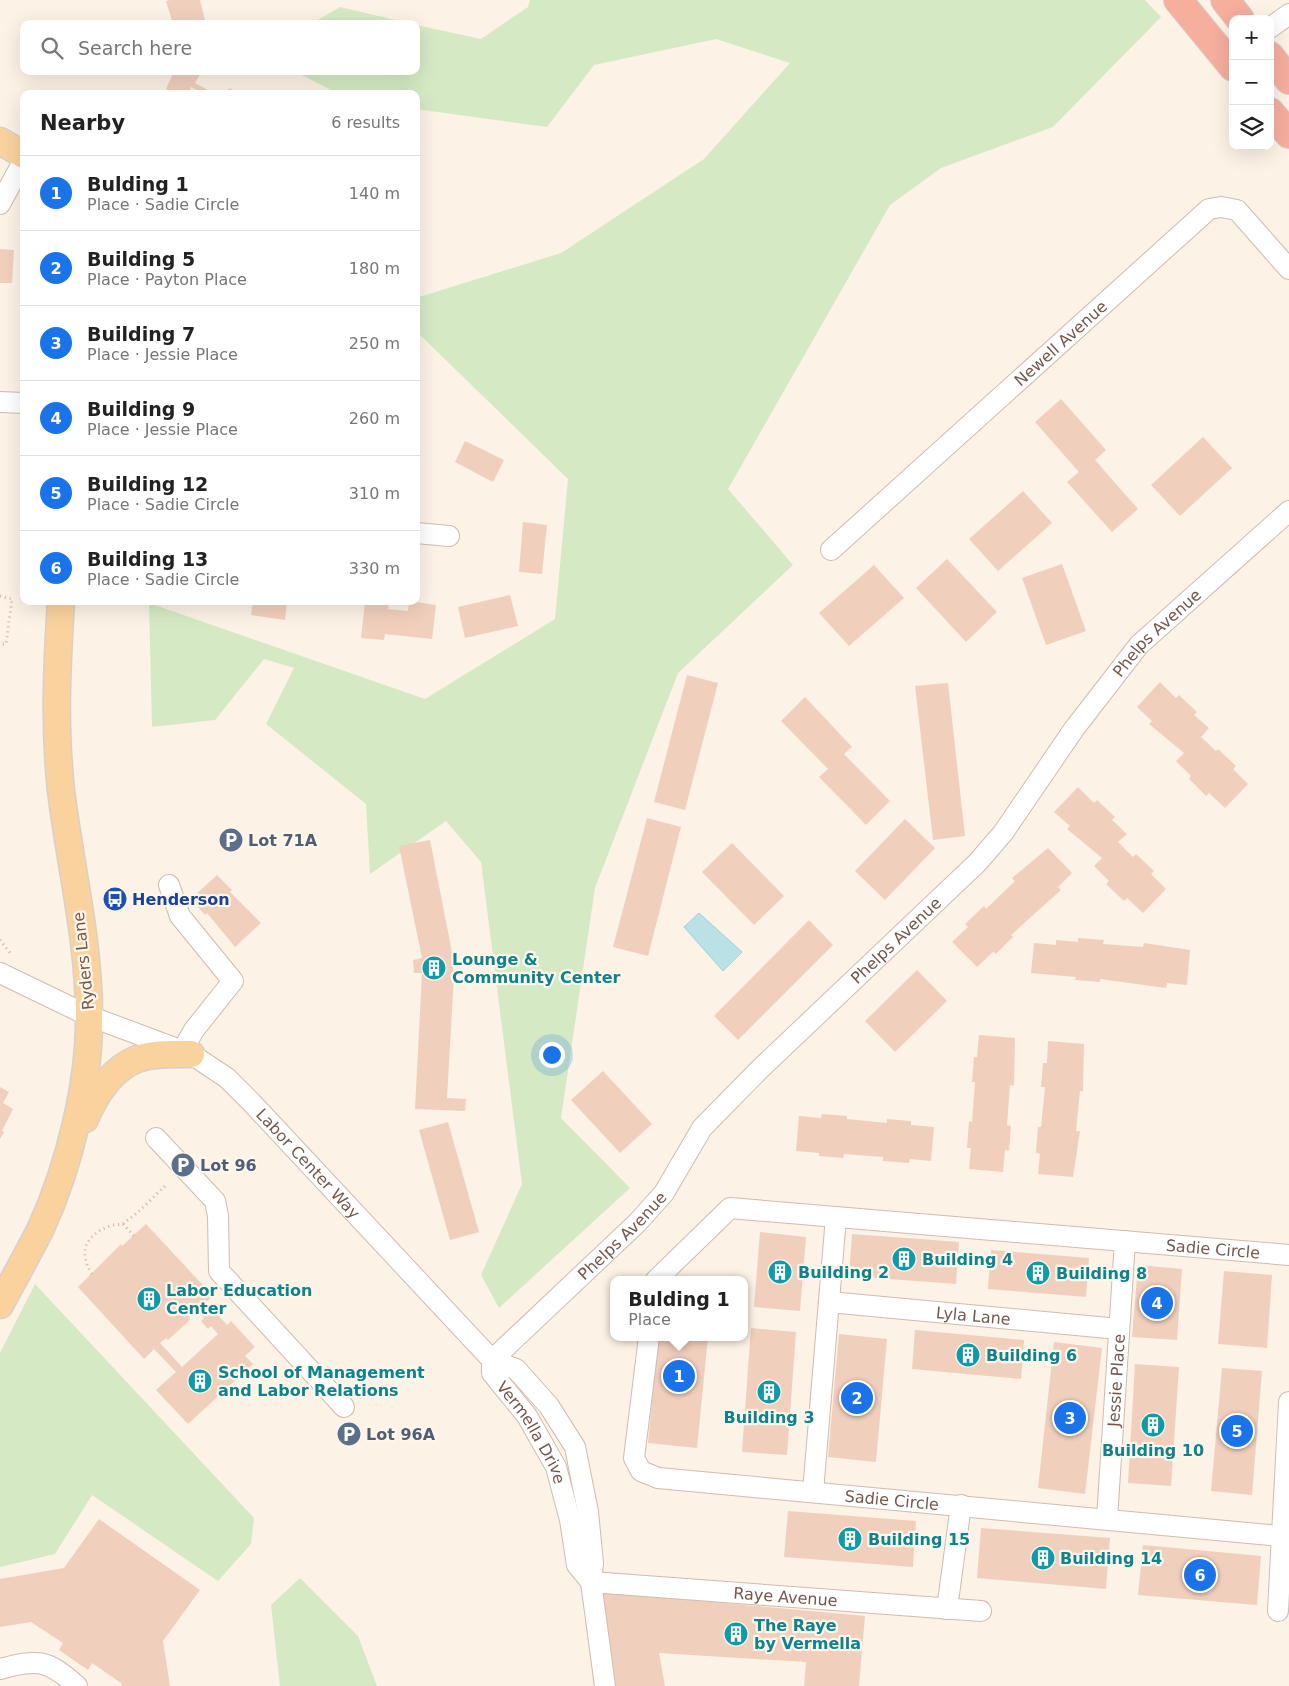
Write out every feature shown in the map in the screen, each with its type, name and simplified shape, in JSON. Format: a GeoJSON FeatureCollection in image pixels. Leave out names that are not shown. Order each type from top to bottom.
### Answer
{"type":"FeatureCollection","features":[{"type":"Feature","properties":{"kind":"highway"},"geometry":{"type":"LineString","coordinates":[[1178,0],[1229,62]]}},
{"type":"Feature","properties":{"kind":"highway"},"geometry":{"type":"LineString","coordinates":[[1225,0],[1237,15]]}},
{"type":"Feature","properties":{"kind":"highway"},"geometry":{"type":"LineString","coordinates":[[1273,60],[1289,80]]}},
{"type":"Feature","properties":{"kind":"highway"},"geometry":{"type":"LineString","coordinates":[[1274,117],[1289,134]]}},
{"type":"Feature","properties":{"kind":"main road"},"geometry":{"type":"LineString","coordinates":[[0,141],[20,153]]}},
{"type":"Feature","properties":{"kind":"main road","name":"Ryders Lane"},"geometry":{"type":"LineString","coordinates":[[0,1305],[7,1274],[40,1228],[62,1176],[83,1084],[90,1016],[88,976],[61,791],[55,717],[61,605]]}},
{"type":"Feature","properties":{"kind":"main road"},"geometry":{"type":"LineString","coordinates":[[62,1176],[95,1099],[113,1075],[137,1059],[186,1052]]}},
{"type":"Feature","properties":{"kind":"street"},"geometry":{"type":"LineString","coordinates":[[1274,25],[1289,14]]}},
{"type":"Feature","properties":{"kind":"street"},"geometry":{"type":"LineString","coordinates":[[0,204],[20,167]]}},
{"type":"Feature","properties":{"kind":"street","name":"Newell Avenue"},"geometry":{"type":"LineString","coordinates":[[831,550],[1209,209],[1222,207],[1237,210],[1289,268]]}},
{"type":"Feature","properties":{"kind":"street"},"geometry":{"type":"LineString","coordinates":[[0,402],[20,403]]}},
{"type":"Feature","properties":{"kind":"street","name":"Phelps Avenue"},"geometry":{"type":"LineString","coordinates":[[492,1360],[637,1223],[664,1193],[702,1128],[760,1069],[977,863],[1003,833],[1074,729],[1139,645],[1289,511]]}},
{"type":"Feature","properties":{"kind":"street"},"geometry":{"type":"LineString","coordinates":[[420,534],[448,536]]}},
{"type":"Feature","properties":{"kind":"street"},"geometry":{"type":"LineString","coordinates":[[169,885],[180,916],[233,981],[194,1030],[186,1052]]}},
{"type":"Feature","properties":{"kind":"street","name":"Labor Center Way"},"geometry":{"type":"LineString","coordinates":[[0,973],[90,1016],[186,1052],[226,1078],[252,1102],[492,1360]]}},
{"type":"Feature","properties":{"kind":"street"},"geometry":{"type":"LineString","coordinates":[[156,1138],[215,1201],[218,1216],[219,1271],[344,1407]]}},
{"type":"Feature","properties":{"kind":"street","name":"Sadie Circle"},"geometry":{"type":"LineString","coordinates":[[660,1276],[730,1208],[1289,1255]]}},
{"type":"Feature","properties":{"kind":"street"},"geometry":{"type":"LineString","coordinates":[[813,1492],[836,1217]]}},
{"type":"Feature","properties":{"kind":"street","name":"Jessie Place"},"geometry":{"type":"LineString","coordinates":[[1107,1519],[1125,1241]]}},
{"type":"Feature","properties":{"kind":"street","name":"Lyla Lane"},"geometry":{"type":"LineString","coordinates":[[829,1302],[1119,1329]]}},
{"type":"Feature","properties":{"kind":"street","name":"Sadie Circle"},"geometry":{"type":"LineString","coordinates":[[649,1341],[634,1458],[641,1471],[658,1478],[1280,1536]]}},
{"type":"Feature","properties":{"kind":"street","name":"Vermella Drive"},"geometry":{"type":"LineString","coordinates":[[591,1582],[577,1565],[570,1520],[556,1468],[527,1416],[492,1373],[492,1360],[516,1369],[549,1406],[575,1447],[588,1512],[593,1563],[591,1582],[605,1686]]}},
{"type":"Feature","properties":{"kind":"street"},"geometry":{"type":"LineString","coordinates":[[1278,1611],[1280,1536],[1289,1402]]}},
{"type":"Feature","properties":{"kind":"street"},"geometry":{"type":"LineString","coordinates":[[947,1609],[961,1505]]}},
{"type":"Feature","properties":{"kind":"street","name":"Raye Avenue"},"geometry":{"type":"LineString","coordinates":[[591,1582],[981,1611]]}},
{"type":"Feature","properties":{"kind":"street"},"geometry":{"type":"LineString","coordinates":[[0,1669],[28,1662],[46,1663],[77,1686]]}},
{"type":"Feature","properties":{"kind":"path"},"geometry":{"type":"LineString","coordinates":[[0,596],[12,599],[6,644],[0,644]]}},
{"type":"Feature","properties":{"kind":"path"},"geometry":{"type":"LineString","coordinates":[[0,940],[11,954]]}},
{"type":"Feature","properties":{"kind":"path"},"geometry":{"type":"LineString","coordinates":[[92,1274],[84,1262],[83,1250],[100,1231],[112,1225],[123,1224],[166,1185]]}},
{"type":"Feature","properties":{"kind":"path"},"geometry":{"type":"LineString","coordinates":[[123,1224],[134,1236]]}},
{"type":"Feature","properties":{"kind":"green space"},"geometry":{"type":"Polygon","coordinates":[[[530,0],[1145,0],[1161,17],[1053,127],[941,168],[890,205],[728,489],[793,565],[678,673],[595,888],[561,1118],[630,1188],[499,1308],[481,1275],[522,1184],[481,862],[446,821],[370,874],[366,804],[266,724],[294,668],[264,659],[215,720],[152,727],[149,605],[155,605],[425,699],[555,619],[568,479],[420,335],[420,297],[561,253],[704,159],[790,63],[716,39],[594,65],[547,127],[420,110],[420,90],[331,90],[302,75],[420,75],[420,26],[481,39],[528,7],[530,0]]]}},
{"type":"Feature","properties":{"kind":"green space"},"geometry":{"type":"Polygon","coordinates":[[[340,7],[395,20],[318,20],[340,7]]]}},
{"type":"Feature","properties":{"kind":"green space"},"geometry":{"type":"Polygon","coordinates":[[[35,1284],[254,1518],[251,1544],[218,1581],[92,1495],[55,1554],[0,1567],[0,1353],[35,1284]]]}},
{"type":"Feature","properties":{"kind":"green space"},"geometry":{"type":"Polygon","coordinates":[[[300,1578],[358,1636],[377,1686],[280,1686],[271,1605],[300,1578]]]}},
{"type":"Feature","properties":{"kind":"water"},"geometry":{"type":"Polygon","coordinates":[[[699,913],[742,952],[723,971],[684,927],[699,913]]]}},
{"type":"Feature","properties":{"kind":"building"},"geometry":{"type":"Polygon","coordinates":[[[200,0],[205,20],[172,20],[166,1],[200,0]]]}},
{"type":"Feature","properties":{"kind":"building"},"geometry":{"type":"Polygon","coordinates":[[[172,75],[200,75],[195,83],[208,90],[197,90],[191,87],[190,90],[166,89],[172,75]]]}},
{"type":"Feature","properties":{"kind":"building"},"geometry":{"type":"Polygon","coordinates":[[[0,249],[14,250],[12,283],[0,283],[0,249]]]}},
{"type":"Feature","properties":{"kind":"building"},"geometry":{"type":"Polygon","coordinates":[[[1061,399],[1106,450],[1095,460],[1138,509],[1112,532],[1067,482],[1079,472],[1035,422],[1061,399]]]}},
{"type":"Feature","properties":{"kind":"building"},"geometry":{"type":"Polygon","coordinates":[[[1203,437],[1232,468],[1180,516],[1151,485],[1203,437]]]}},
{"type":"Feature","properties":{"kind":"building"},"geometry":{"type":"Polygon","coordinates":[[[465,441],[504,460],[493,482],[455,462],[465,441]]]}},
{"type":"Feature","properties":{"kind":"building"},"geometry":{"type":"Polygon","coordinates":[[[1023,491],[1052,523],[998,571],[969,539],[1023,491]]]}},
{"type":"Feature","properties":{"kind":"building"},"geometry":{"type":"Polygon","coordinates":[[[523,522],[547,525],[542,574],[519,572],[523,522]]]}},
{"type":"Feature","properties":{"kind":"building"},"geometry":{"type":"Polygon","coordinates":[[[947,559],[997,612],[966,642],[916,588],[947,559]]]}},
{"type":"Feature","properties":{"kind":"building"},"geometry":{"type":"Polygon","coordinates":[[[1062,564],[1086,631],[1046,645],[1022,578],[1062,564]]]}},
{"type":"Feature","properties":{"kind":"building"},"geometry":{"type":"Polygon","coordinates":[[[874,565],[904,598],[849,646],[819,613],[874,565]]]}},
{"type":"Feature","properties":{"kind":"building"},"geometry":{"type":"Polygon","coordinates":[[[510,595],[518,626],[465,638],[458,607],[510,595]]]}},
{"type":"Feature","properties":{"kind":"building"},"geometry":{"type":"Polygon","coordinates":[[[420,603],[436,605],[432,639],[385,634],[384,640],[361,638],[365,605],[389,605],[388,609],[408,611],[409,605],[420,605],[420,603]]]}},
{"type":"Feature","properties":{"kind":"building"},"geometry":{"type":"Polygon","coordinates":[[[252,605],[287,605],[285,620],[251,615],[252,605]]]}},
{"type":"Feature","properties":{"kind":"building"},"geometry":{"type":"Polygon","coordinates":[[[687,675],[718,683],[685,810],[654,802],[687,675]]]}},
{"type":"Feature","properties":{"kind":"building"},"geometry":{"type":"Polygon","coordinates":[[[1160,682],[1176,698],[1179,695],[1197,712],[1194,715],[1209,728],[1201,737],[1216,751],[1218,749],[1236,766],[1233,769],[1248,784],[1225,808],[1209,793],[1206,796],[1189,779],[1191,776],[1176,761],[1184,753],[1149,724],[1152,721],[1137,707],[1160,682]]]}},
{"type":"Feature","properties":{"kind":"building"},"geometry":{"type":"Polygon","coordinates":[[[948,683],[965,836],[933,840],[915,686],[948,683]]]}},
{"type":"Feature","properties":{"kind":"building"},"geometry":{"type":"Polygon","coordinates":[[[805,697],[852,747],[844,754],[890,801],[866,825],[819,777],[828,769],[781,721],[805,697]]]}},
{"type":"Feature","properties":{"kind":"building"},"geometry":{"type":"Polygon","coordinates":[[[1078,787],[1094,803],[1097,800],[1115,817],[1112,820],[1127,834],[1118,842],[1133,857],[1136,854],[1154,871],[1151,874],[1166,889],[1143,913],[1127,898],[1124,901],[1106,884],[1109,881],[1094,866],[1102,858],[1067,829],[1070,826],[1054,812],[1078,787]]]}},
{"type":"Feature","properties":{"kind":"building"},"geometry":{"type":"Polygon","coordinates":[[[647,818],[681,827],[648,956],[613,947],[647,818]]]}},
{"type":"Feature","properties":{"kind":"building"},"geometry":{"type":"Polygon","coordinates":[[[905,819],[935,848],[885,900],[855,871],[905,819]]]}},
{"type":"Feature","properties":{"kind":"building"},"geometry":{"type":"Polygon","coordinates":[[[430,840],[452,952],[454,976],[447,1098],[466,1099],[465,1111],[415,1109],[422,973],[414,973],[413,960],[422,958],[399,846],[430,840]]]}},
{"type":"Feature","properties":{"kind":"building"},"geometry":{"type":"Polygon","coordinates":[[[732,843],[784,896],[754,925],[702,872],[732,843]]]}},
{"type":"Feature","properties":{"kind":"building"},"geometry":{"type":"Polygon","coordinates":[[[1048,848],[1072,873],[1058,887],[1061,890],[1011,935],[1013,937],[996,954],[993,952],[977,967],[952,942],[968,927],[965,924],[984,906],[986,909],[1015,881],[1012,878],[1048,848]]]}},
{"type":"Feature","properties":{"kind":"building"},"geometry":{"type":"Polygon","coordinates":[[[217,875],[232,890],[230,892],[261,923],[235,947],[207,913],[205,915],[191,899],[217,875]]]}},
{"type":"Feature","properties":{"kind":"building","name":"Henderson"},"geometry":{"type":"Polygon","coordinates":[[[112,892],[116,892],[118,907],[114,907],[112,892]]]}},
{"type":"Feature","properties":{"kind":"building"},"geometry":{"type":"Polygon","coordinates":[[[809,920],[833,945],[738,1040],[714,1016],[809,920]]]}},
{"type":"Feature","properties":{"kind":"building"},"geometry":{"type":"Polygon","coordinates":[[[1078,938],[1104,940],[1103,944],[1143,947],[1144,943],[1190,950],[1187,985],[1167,983],[1166,988],[1100,979],[1100,982],[1075,980],[1076,977],[1031,973],[1034,943],[1056,945],[1056,940],[1078,942],[1078,938]]]}},
{"type":"Feature","properties":{"kind":"building"},"geometry":{"type":"Polygon","coordinates":[[[917,970],[947,1001],[895,1052],[865,1021],[917,970]]]}},
{"type":"Feature","properties":{"kind":"building"},"geometry":{"type":"Polygon","coordinates":[[[979,1035],[1015,1038],[1014,1086],[1010,1085],[1007,1125],[1011,1126],[1009,1151],[1005,1150],[1003,1172],[969,1169],[971,1148],[967,1148],[969,1121],[972,1122],[975,1082],[972,1082],[974,1057],[977,1057],[979,1035]]]}},
{"type":"Feature","properties":{"kind":"building"},"geometry":{"type":"Polygon","coordinates":[[[1048,1041],[1084,1044],[1083,1091],[1080,1091],[1076,1131],[1080,1131],[1073,1177],[1038,1174],[1040,1154],[1036,1153],[1038,1127],[1041,1127],[1045,1087],[1041,1087],[1043,1063],[1047,1063],[1048,1041]]]}},
{"type":"Feature","properties":{"kind":"building"},"geometry":{"type":"Polygon","coordinates":[[[603,1071],[652,1124],[620,1153],[571,1100],[603,1071]]]}},
{"type":"Feature","properties":{"kind":"building"},"geometry":{"type":"Polygon","coordinates":[[[0,1087],[9,1092],[3,1103],[13,1109],[0,1139],[0,1087]]]}},
{"type":"Feature","properties":{"kind":"building"},"geometry":{"type":"Polygon","coordinates":[[[822,1114],[847,1116],[847,1119],[887,1123],[887,1119],[911,1121],[911,1125],[934,1127],[931,1161],[910,1159],[909,1163],[883,1161],[883,1157],[844,1154],[843,1158],[819,1156],[819,1153],[796,1151],[799,1116],[821,1118],[822,1114]]]}},
{"type":"Feature","properties":{"kind":"building"},"geometry":{"type":"Polygon","coordinates":[[[448,1122],[479,1232],[450,1240],[419,1130],[448,1122]]]}},
{"type":"Feature","properties":{"kind":"building","name":"Labor Education Center"},"geometry":{"type":"Polygon","coordinates":[[[146,1224],[213,1296],[206,1302],[227,1325],[231,1321],[255,1347],[245,1356],[253,1364],[188,1424],[156,1390],[176,1372],[154,1349],[144,1359],[78,1287],[121,1244],[122,1246],[146,1224]],[[197,1310],[189,1318],[190,1320],[168,1340],[166,1338],[160,1343],[182,1367],[218,1334],[211,1326],[208,1329],[201,1321],[204,1318],[197,1310]]]}},
{"type":"Feature","properties":{"kind":"building","name":"Building 2"},"geometry":{"type":"Polygon","coordinates":[[[760,1232],[806,1237],[800,1311],[754,1307],[760,1232]]]}},
{"type":"Feature","properties":{"kind":"building","name":"Building 4"},"geometry":{"type":"Polygon","coordinates":[[[852,1234],[959,1242],[956,1284],[849,1276],[852,1234]]]}},
{"type":"Feature","properties":{"kind":"building","name":"Building 8"},"geometry":{"type":"Polygon","coordinates":[[[991,1250],[1089,1258],[1086,1297],[988,1289],[991,1250]]]}},
{"type":"Feature","properties":{"kind":"building"},"geometry":{"type":"Polygon","coordinates":[[[1138,1265],[1182,1269],[1177,1340],[1132,1337],[1138,1265]]]}},
{"type":"Feature","properties":{"kind":"building"},"geometry":{"type":"Polygon","coordinates":[[[1224,1271],[1272,1275],[1267,1348],[1218,1344],[1224,1271]]]}},
{"type":"Feature","properties":{"kind":"building","name":"Building 3"},"geometry":{"type":"Polygon","coordinates":[[[751,1328],[796,1332],[787,1455],[742,1452],[751,1328]]]}},
{"type":"Feature","properties":{"kind":"building","name":"Building 6"},"geometry":{"type":"Polygon","coordinates":[[[915,1330],[1024,1340],[1021,1379],[912,1369],[915,1330]]]}},
{"type":"Feature","properties":{"kind":"building"},"geometry":{"type":"Polygon","coordinates":[[[839,1334],[887,1339],[876,1462],[828,1457],[839,1334]]]}},
{"type":"Feature","properties":{"kind":"building"},"geometry":{"type":"Polygon","coordinates":[[[658,1341],[708,1341],[697,1448],[648,1443],[658,1341]]]}},
{"type":"Feature","properties":{"kind":"building"},"geometry":{"type":"Polygon","coordinates":[[[1054,1342],[1102,1348],[1085,1494],[1038,1488],[1054,1342]]]}},
{"type":"Feature","properties":{"kind":"building","name":"Building 10"},"geometry":{"type":"Polygon","coordinates":[[[1135,1364],[1179,1367],[1171,1486],[1128,1483],[1135,1364]]]}},
{"type":"Feature","properties":{"kind":"building"},"geometry":{"type":"Polygon","coordinates":[[[1222,1368],[1262,1371],[1252,1495],[1211,1491],[1222,1368]]]}},
{"type":"Feature","properties":{"kind":"building","name":"Building 15"},"geometry":{"type":"Polygon","coordinates":[[[788,1511],[916,1521],[913,1567],[784,1557],[788,1511]]]}},
{"type":"Feature","properties":{"kind":"building"},"geometry":{"type":"Polygon","coordinates":[[[99,1519],[200,1590],[163,1641],[170,1686],[122,1686],[121,1683],[92,1663],[88,1670],[59,1650],[63,1643],[31,1622],[0,1627],[0,1579],[64,1568],[99,1519]]]}},
{"type":"Feature","properties":{"kind":"building","name":"Building 14"},"geometry":{"type":"Polygon","coordinates":[[[981,1528],[1110,1538],[1106,1589],[977,1578],[981,1528]]]}},
{"type":"Feature","properties":{"kind":"building"},"geometry":{"type":"Polygon","coordinates":[[[1143,1545],[1261,1556],[1257,1605],[1138,1595],[1143,1545]]]}},
{"type":"Feature","properties":{"kind":"building","name":"The Raye by Vermella"},"geometry":{"type":"Polygon","coordinates":[[[603,1592],[865,1616],[859,1686],[804,1686],[806,1662],[659,1653],[665,1686],[616,1686],[603,1592]]]}},
{"type":"Feature","properties":{"kind":"place","name":"Lot 71A"},"geometry":{"type":"Point","coordinates":[231,840]}},
{"type":"Feature","properties":{"kind":"place","name":"Henderson"},"geometry":{"type":"Point","coordinates":[115,899]}},
{"type":"Feature","properties":{"kind":"place","name":"Lounge & Community Center"},"geometry":{"type":"Point","coordinates":[434,968]}},
{"type":"Feature","properties":{"kind":"place","name":"Lot 96"},"geometry":{"type":"Point","coordinates":[183,1165]}},
{"type":"Feature","properties":{"kind":"place","name":"Building 4"},"geometry":{"type":"Point","coordinates":[904,1259]}},
{"type":"Feature","properties":{"kind":"place","name":"Building 2"},"geometry":{"type":"Point","coordinates":[780,1272]}},
{"type":"Feature","properties":{"kind":"place","name":"Building 8"},"geometry":{"type":"Point","coordinates":[1038,1273]}},
{"type":"Feature","properties":{"kind":"place","name":"Labor Education Center"},"geometry":{"type":"Point","coordinates":[149,1299]}},
{"type":"Feature","properties":{"kind":"place","name":"Building 9"},"geometry":{"type":"Point","coordinates":[1157,1303]}},
{"type":"Feature","properties":{"kind":"place","name":"Building 6"},"geometry":{"type":"Point","coordinates":[968,1355]}},
{"type":"Feature","properties":{"kind":"place","name":"Bulding 1"},"geometry":{"type":"Point","coordinates":[679,1376]}},
{"type":"Feature","properties":{"kind":"place","name":"School of Management and Labor Relations"},"geometry":{"type":"Point","coordinates":[200,1381]}},
{"type":"Feature","properties":{"kind":"place","name":"Building 3"},"geometry":{"type":"Point","coordinates":[769,1392]}},
{"type":"Feature","properties":{"kind":"place","name":"Building 5"},"geometry":{"type":"Point","coordinates":[857,1398]}},
{"type":"Feature","properties":{"kind":"place","name":"Building 7"},"geometry":{"type":"Point","coordinates":[1070,1418]}},
{"type":"Feature","properties":{"kind":"place","name":"Building 10"},"geometry":{"type":"Point","coordinates":[1153,1425]}},
{"type":"Feature","properties":{"kind":"place","name":"Building 12"},"geometry":{"type":"Point","coordinates":[1237,1431]}},
{"type":"Feature","properties":{"kind":"place","name":"Lot 96A"},"geometry":{"type":"Point","coordinates":[349,1434]}},
{"type":"Feature","properties":{"kind":"place","name":"Building 15"},"geometry":{"type":"Point","coordinates":[850,1539]}},
{"type":"Feature","properties":{"kind":"place","name":"Building 14"},"geometry":{"type":"Point","coordinates":[1043,1558]}},
{"type":"Feature","properties":{"kind":"place","name":"Building 13"},"geometry":{"type":"Point","coordinates":[1200,1575]}},
{"type":"Feature","properties":{"kind":"place","name":"The Raye by Vermella"},"geometry":{"type":"Point","coordinates":[736,1634]}}]}
